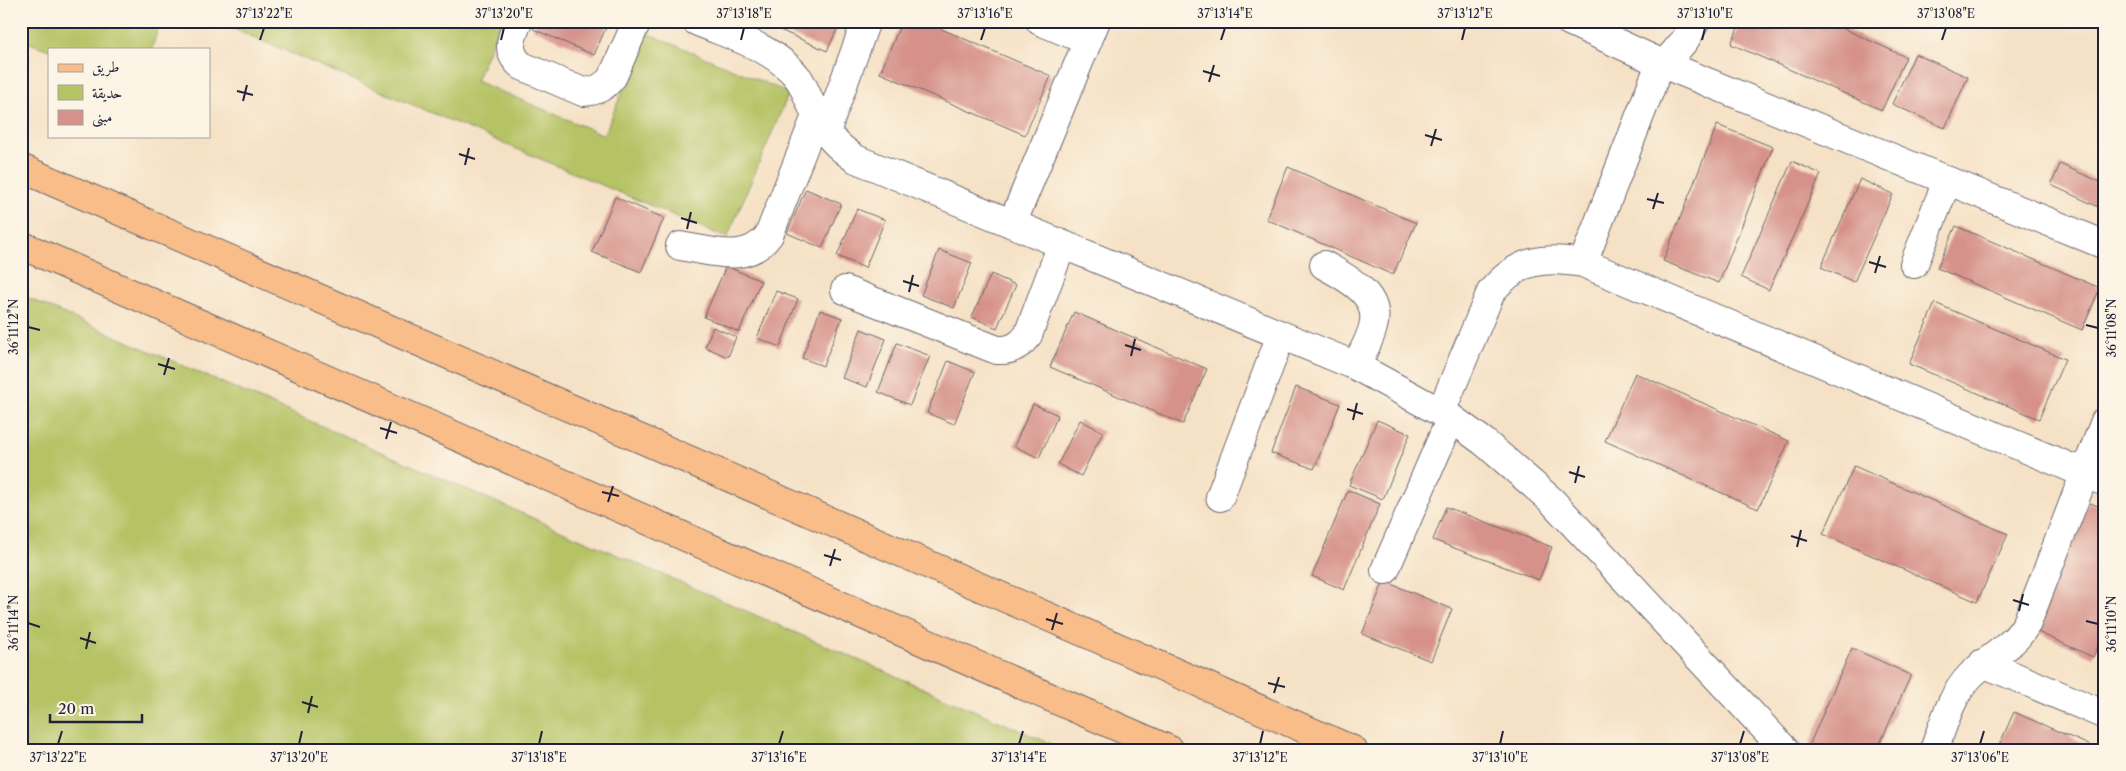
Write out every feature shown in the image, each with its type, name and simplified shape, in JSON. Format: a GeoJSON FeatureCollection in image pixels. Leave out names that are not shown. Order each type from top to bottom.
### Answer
{"type":"FeatureCollection","features":[{"type":"Feature","properties":{"kind":"main road"},"geometry":{"type":"LineString","coordinates":[[21,168],[1354,750]]}},
{"type":"Feature","properties":{"kind":"main road"},"geometry":{"type":"LineString","coordinates":[[21,245],[1170,750]]}},
{"type":"Feature","properties":{"kind":"lane"},"geometry":{"type":"LineString","coordinates":[[518,21],[510,46],[511,54],[515,60],[522,66],[583,92],[601,88],[608,83],[613,76],[637,21]]}},
{"type":"Feature","properties":{"kind":"lane"},"geometry":{"type":"LineString","coordinates":[[696,21],[764,50],[782,62],[802,84],[821,124],[834,143],[856,159],[1356,366],[1446,415],[1484,442],[1551,500],[1785,750]]}},
{"type":"Feature","properties":{"kind":"lane"},"geometry":{"type":"LineString","coordinates":[[680,246],[732,254],[754,250],[763,243],[769,235],[821,124],[866,21]]}},
{"type":"Feature","properties":{"kind":"lane"},"geometry":{"type":"LineString","coordinates":[[1012,224],[1092,31],[1040,21]]}},
{"type":"Feature","properties":{"kind":"lane"},"geometry":{"type":"LineString","coordinates":[[1569,21],[1663,64],[2105,245]]}},
{"type":"Feature","properties":{"kind":"lane"},"geometry":{"type":"LineString","coordinates":[[1583,262],[1652,85],[1663,64],[1685,40],[1696,21]]}},
{"type":"Feature","properties":{"kind":"lane"},"geometry":{"type":"LineString","coordinates":[[1914,264],[1947,181]]}},
{"type":"Feature","properties":{"kind":"lane"},"geometry":{"type":"LineString","coordinates":[[845,290],[997,350],[1006,351],[1023,342],[1028,335],[1062,244]]}},
{"type":"Feature","properties":{"kind":"lane"},"geometry":{"type":"LineString","coordinates":[[1385,570],[1446,415],[1491,292],[1502,279],[1515,269],[1530,262],[1547,259],[1583,262],[2095,478]]}},
{"type":"Feature","properties":{"kind":"lane"},"geometry":{"type":"LineString","coordinates":[[1324,265],[1358,286],[1372,304],[1373,326],[1356,366]]}},
{"type":"Feature","properties":{"kind":"lane"},"geometry":{"type":"LineString","coordinates":[[1220,497],[1281,335]]}},
{"type":"Feature","properties":{"kind":"lane"},"geometry":{"type":"LineString","coordinates":[[1934,750],[1949,706],[1970,676],[1983,663],[2015,639],[2027,623],[2095,478],[2105,421]]}},
{"type":"Feature","properties":{"kind":"lane"},"geometry":{"type":"LineString","coordinates":[[1983,663],[2105,715]]}},
{"type":"Feature","properties":{"kind":"green space"},"geometry":{"type":"Polygon","coordinates":[[[21,21],[160,21],[152,48],[48,48],[48,50],[21,40],[21,21]]]}},
{"type":"Feature","properties":{"kind":"green space"},"geometry":{"type":"Polygon","coordinates":[[[215,21],[501,21],[476,81],[604,135],[647,33],[789,93],[727,238],[215,21]]]}},
{"type":"Feature","properties":{"kind":"green space"},"geometry":{"type":"Polygon","coordinates":[[[21,295],[1065,750],[21,750],[21,295]]]}},
{"type":"Feature","properties":{"kind":"building"},"geometry":{"type":"Polygon","coordinates":[[[536,21],[604,21],[608,23],[594,55],[533,29],[536,21]]]}},
{"type":"Feature","properties":{"kind":"building"},"geometry":{"type":"Polygon","coordinates":[[[760,21],[841,21],[827,51],[760,21]]]}},
{"type":"Feature","properties":{"kind":"building"},"geometry":{"type":"Polygon","coordinates":[[[902,21],[923,21],[1051,76],[1025,135],[880,73],[902,21]]]}},
{"type":"Feature","properties":{"kind":"building"},"geometry":{"type":"Polygon","coordinates":[[[1741,21],[1827,21],[1906,57],[1882,110],[1731,44],[1741,21]]]}},
{"type":"Feature","properties":{"kind":"building"},"geometry":{"type":"Polygon","coordinates":[[[1915,54],[1968,77],[1945,128],[1892,104],[1915,54]]]}},
{"type":"Feature","properties":{"kind":"building"},"geometry":{"type":"Polygon","coordinates":[[[1717,125],[1773,147],[1719,283],[1663,261],[1717,125]]]}},
{"type":"Feature","properties":{"kind":"building"},"geometry":{"type":"Polygon","coordinates":[[[1792,161],[1821,174],[1769,290],[1741,277],[1792,161]]]}},
{"type":"Feature","properties":{"kind":"building"},"geometry":{"type":"Polygon","coordinates":[[[2060,164],[2105,184],[2105,210],[2051,185],[2060,164]]]}},
{"type":"Feature","properties":{"kind":"building"},"geometry":{"type":"Polygon","coordinates":[[[1288,167],[1416,223],[1393,275],[1266,219],[1288,167]]]}},
{"type":"Feature","properties":{"kind":"building"},"geometry":{"type":"Polygon","coordinates":[[[1860,179],[1893,194],[1854,282],[1821,267],[1860,179]]]}},
{"type":"Feature","properties":{"kind":"building"},"geometry":{"type":"Polygon","coordinates":[[[806,189],[841,204],[822,248],[787,233],[806,189]]]}},
{"type":"Feature","properties":{"kind":"building"},"geometry":{"type":"Polygon","coordinates":[[[615,197],[664,218],[641,272],[592,252],[615,197]]]}},
{"type":"Feature","properties":{"kind":"building"},"geometry":{"type":"Polygon","coordinates":[[[857,209],[885,220],[865,268],[837,256],[857,209]]]}},
{"type":"Feature","properties":{"kind":"building"},"geometry":{"type":"Polygon","coordinates":[[[1956,226],[2100,288],[2082,330],[1937,268],[1956,226]]]}},
{"type":"Feature","properties":{"kind":"building"},"geometry":{"type":"Polygon","coordinates":[[[939,250],[972,263],[954,308],[921,295],[939,250]]]}},
{"type":"Feature","properties":{"kind":"building"},"geometry":{"type":"Polygon","coordinates":[[[726,266],[761,281],[739,332],[704,317],[726,266]]]}},
{"type":"Feature","properties":{"kind":"building"},"geometry":{"type":"Polygon","coordinates":[[[991,274],[1016,285],[997,328],[972,317],[991,274]]]}},
{"type":"Feature","properties":{"kind":"building"},"geometry":{"type":"Polygon","coordinates":[[[776,291],[798,299],[780,347],[757,338],[776,291]]]}},
{"type":"Feature","properties":{"kind":"building"},"geometry":{"type":"Polygon","coordinates":[[[1935,303],[2065,359],[2039,419],[1909,364],[1935,303]]]}},
{"type":"Feature","properties":{"kind":"building"},"geometry":{"type":"Polygon","coordinates":[[[820,310],[842,318],[823,366],[802,358],[820,310]]]}},
{"type":"Feature","properties":{"kind":"building"},"geometry":{"type":"Polygon","coordinates":[[[1074,312],[1207,369],[1183,424],[1050,367],[1074,312]]]}},
{"type":"Feature","properties":{"kind":"building"},"geometry":{"type":"Polygon","coordinates":[[[713,327],[736,337],[728,357],[705,347],[713,327]]]}},
{"type":"Feature","properties":{"kind":"building"},"geometry":{"type":"Polygon","coordinates":[[[861,329],[886,339],[867,387],[842,378],[861,329]]]}},
{"type":"Feature","properties":{"kind":"building"},"geometry":{"type":"Polygon","coordinates":[[[897,343],[930,356],[910,405],[878,392],[897,343]]]}},
{"type":"Feature","properties":{"kind":"building"},"geometry":{"type":"Polygon","coordinates":[[[948,361],[975,372],[954,424],[927,413],[948,361]]]}},
{"type":"Feature","properties":{"kind":"building"},"geometry":{"type":"Polygon","coordinates":[[[1635,373],[1789,441],[1758,509],[1605,441],[1635,373]]]}},
{"type":"Feature","properties":{"kind":"building"},"geometry":{"type":"Polygon","coordinates":[[[1296,387],[1340,404],[1314,469],[1271,453],[1296,387]]]}},
{"type":"Feature","properties":{"kind":"building"},"geometry":{"type":"Polygon","coordinates":[[[1033,404],[1058,415],[1039,458],[1014,446],[1033,404]]]}},
{"type":"Feature","properties":{"kind":"building"},"geometry":{"type":"Polygon","coordinates":[[[1080,420],[1103,432],[1081,476],[1058,464],[1080,420]]]}},
{"type":"Feature","properties":{"kind":"building"},"geometry":{"type":"Polygon","coordinates":[[[1377,420],[1410,434],[1383,499],[1349,485],[1377,420]]]}},
{"type":"Feature","properties":{"kind":"building"},"geometry":{"type":"Polygon","coordinates":[[[1854,466],[2008,534],[1977,602],[1823,534],[1854,466]]]}},
{"type":"Feature","properties":{"kind":"building"},"geometry":{"type":"Polygon","coordinates":[[[1348,490],[1380,504],[1344,590],[1312,576],[1348,490]]]}},
{"type":"Feature","properties":{"kind":"building"},"geometry":{"type":"Polygon","coordinates":[[[2088,502],[2105,509],[2105,631],[2093,657],[2031,629],[2088,502]]]}},
{"type":"Feature","properties":{"kind":"building"},"geometry":{"type":"Polygon","coordinates":[[[1446,507],[1552,547],[1539,580],[1433,540],[1446,507]]]}},
{"type":"Feature","properties":{"kind":"building"},"geometry":{"type":"Polygon","coordinates":[[[1384,581],[1452,609],[1431,661],[1362,634],[1384,581]]]}},
{"type":"Feature","properties":{"kind":"building"},"geometry":{"type":"Polygon","coordinates":[[[1852,648],[1911,675],[1877,750],[1807,750],[1852,648]]]}},
{"type":"Feature","properties":{"kind":"building"},"geometry":{"type":"Polygon","coordinates":[[[2014,712],[2100,750],[1997,750],[2014,712]]]}},
{"type":"Feature","properties":{"kind":"building"},"geometry":{"type":"Polygon","coordinates":[[[751,744],[764,750],[749,750],[751,744]]]}}]}
